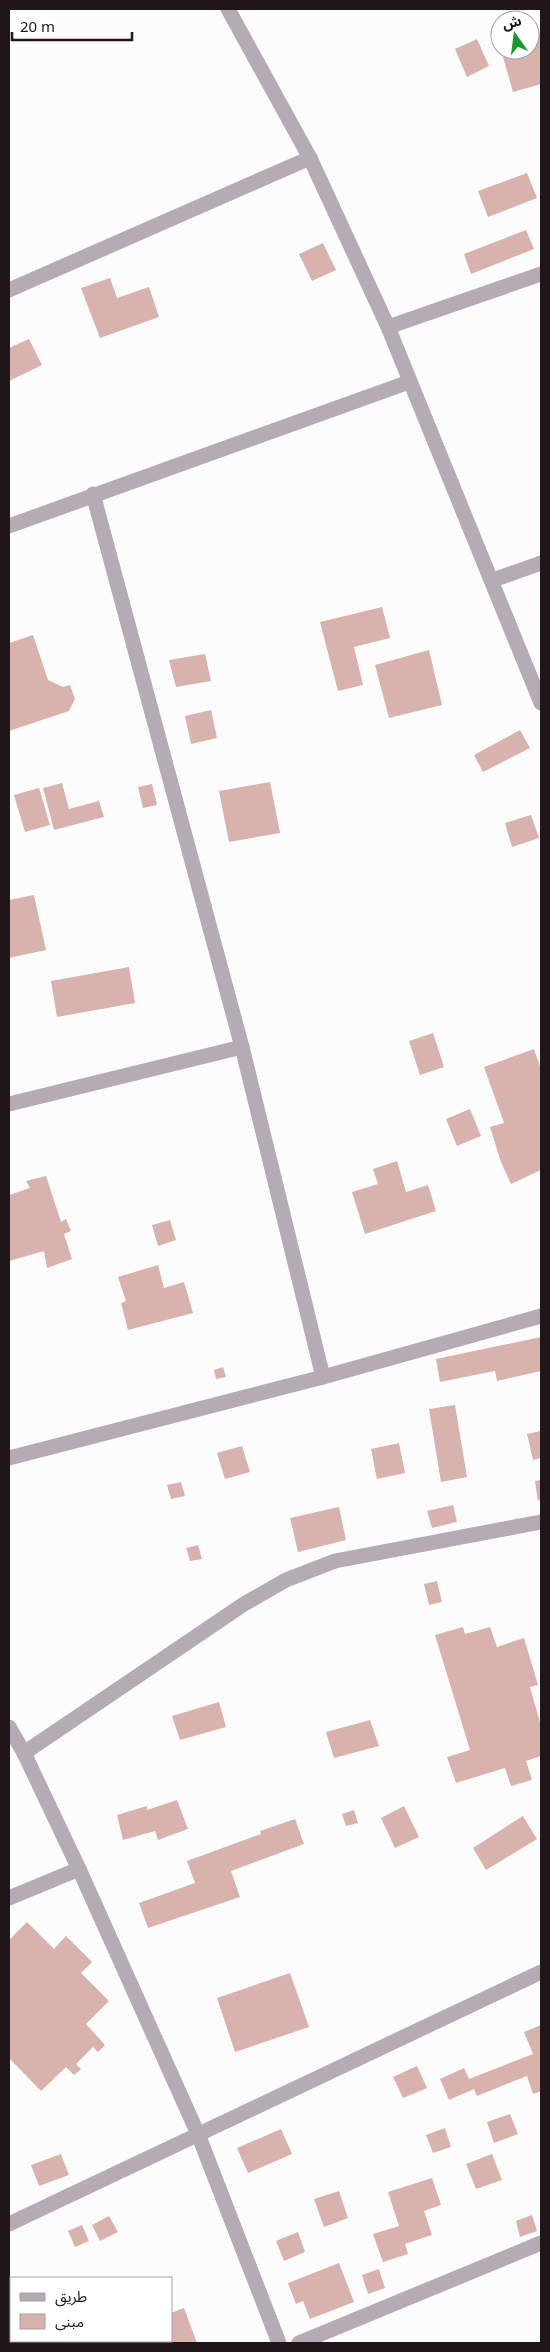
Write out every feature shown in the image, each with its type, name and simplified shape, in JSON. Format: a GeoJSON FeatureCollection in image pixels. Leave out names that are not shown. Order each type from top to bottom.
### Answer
{"type":"FeatureCollection","features":[{"type":"Feature","properties":{"kind":"street"},"geometry":{"type":"LineString","coordinates":[[228,9],[310,158],[388,327],[409,382],[493,580],[541,704]]}},
{"type":"Feature","properties":{"kind":"street"},"geometry":{"type":"LineString","coordinates":[[9,290],[310,158]]}},
{"type":"Feature","properties":{"kind":"street"},"geometry":{"type":"LineString","coordinates":[[388,327],[541,274]]}},
{"type":"Feature","properties":{"kind":"street"},"geometry":{"type":"LineString","coordinates":[[9,526],[92,494],[409,382]]}},
{"type":"Feature","properties":{"kind":"street"},"geometry":{"type":"LineString","coordinates":[[92,494],[242,1047],[323,1377]]}},
{"type":"Feature","properties":{"kind":"street"},"geometry":{"type":"LineString","coordinates":[[493,580],[541,563]]}},
{"type":"Feature","properties":{"kind":"street"},"geometry":{"type":"LineString","coordinates":[[9,1104],[242,1047]]}},
{"type":"Feature","properties":{"kind":"street"},"geometry":{"type":"LineString","coordinates":[[9,1458],[323,1377],[541,1316]]}},
{"type":"Feature","properties":{"kind":"street"},"geometry":{"type":"LineString","coordinates":[[24,1753],[244,1604],[286,1580],[335,1561],[541,1522]]}},
{"type":"Feature","properties":{"kind":"street"},"geometry":{"type":"LineString","coordinates":[[9,1727],[24,1753],[79,1869],[198,2134],[279,2343]]}},
{"type":"Feature","properties":{"kind":"street"},"geometry":{"type":"LineString","coordinates":[[9,1898],[79,1869]]}},
{"type":"Feature","properties":{"kind":"street"},"geometry":{"type":"LineString","coordinates":[[9,2224],[541,1972]]}},
{"type":"Feature","properties":{"kind":"street"},"geometry":{"type":"LineString","coordinates":[[299,2343],[541,2243]]}},
{"type":"Feature","properties":{"kind":"building"},"geometry":{"type":"Polygon","coordinates":[[[540,35],[541,84],[513,92],[504,60],[540,60],[540,35]]]}},
{"type":"Feature","properties":{"kind":"building"},"geometry":{"type":"Polygon","coordinates":[[[477,39],[489,66],[467,77],[455,49],[477,39]]]}},
{"type":"Feature","properties":{"kind":"building"},"geometry":{"type":"Polygon","coordinates":[[[527,173],[537,198],[488,217],[478,191],[527,173]]]}},
{"type":"Feature","properties":{"kind":"building"},"geometry":{"type":"Polygon","coordinates":[[[526,230],[534,249],[471,274],[464,254],[526,230]]]}},
{"type":"Feature","properties":{"kind":"building"},"geometry":{"type":"Polygon","coordinates":[[[323,243],[336,270],[312,281],[299,254],[323,243]]]}},
{"type":"Feature","properties":{"kind":"building"},"geometry":{"type":"Polygon","coordinates":[[[110,278],[117,298],[149,287],[159,317],[100,338],[81,288],[110,278]]]}},
{"type":"Feature","properties":{"kind":"building"},"geometry":{"type":"Polygon","coordinates":[[[29,339],[42,365],[9,381],[9,348],[29,339]]]}},
{"type":"Feature","properties":{"kind":"building"},"geometry":{"type":"Polygon","coordinates":[[[382,607],[390,638],[354,647],[363,685],[338,691],[320,622],[382,607]]]}},
{"type":"Feature","properties":{"kind":"building"},"geometry":{"type":"Polygon","coordinates":[[[33,635],[48,680],[63,687],[70,685],[75,699],[69,711],[9,731],[9,643],[33,635]]]}},
{"type":"Feature","properties":{"kind":"building"},"geometry":{"type":"Polygon","coordinates":[[[429,650],[442,705],[389,718],[375,665],[429,650]]]}},
{"type":"Feature","properties":{"kind":"building"},"geometry":{"type":"Polygon","coordinates":[[[205,654],[211,681],[176,687],[169,660],[205,654]]]}},
{"type":"Feature","properties":{"kind":"building"},"geometry":{"type":"Polygon","coordinates":[[[211,710],[217,738],[191,744],[185,716],[211,710]]]}},
{"type":"Feature","properties":{"kind":"building"},"geometry":{"type":"Polygon","coordinates":[[[520,730],[530,748],[483,772],[474,755],[520,730]]]}},
{"type":"Feature","properties":{"kind":"building"},"geometry":{"type":"Polygon","coordinates":[[[270,782],[280,833],[229,842],[219,791],[270,782]]]}},
{"type":"Feature","properties":{"kind":"building"},"geometry":{"type":"Polygon","coordinates":[[[62,783],[69,809],[99,801],[104,817],[54,830],[43,788],[62,783]]]}},
{"type":"Feature","properties":{"kind":"building"},"geometry":{"type":"Polygon","coordinates":[[[152,784],[157,805],[143,808],[138,787],[152,784]]]}},
{"type":"Feature","properties":{"kind":"building"},"geometry":{"type":"Polygon","coordinates":[[[39,788],[50,825],[25,832],[14,795],[39,788]]]}},
{"type":"Feature","properties":{"kind":"building"},"geometry":{"type":"Polygon","coordinates":[[[531,815],[539,838],[512,847],[505,823],[531,815]]]}},
{"type":"Feature","properties":{"kind":"building"},"geometry":{"type":"Polygon","coordinates":[[[34,895],[46,950],[9,958],[9,900],[34,895]]]}},
{"type":"Feature","properties":{"kind":"building"},"geometry":{"type":"Polygon","coordinates":[[[129,967],[135,1003],[57,1017],[51,981],[129,967]]]}},
{"type":"Feature","properties":{"kind":"building"},"geometry":{"type":"Polygon","coordinates":[[[433,1033],[444,1067],[420,1075],[409,1041],[433,1033]]]}},
{"type":"Feature","properties":{"kind":"building"},"geometry":{"type":"Polygon","coordinates":[[[534,1049],[541,1069],[541,1170],[511,1184],[501,1162],[490,1127],[504,1123],[484,1067],[534,1049]]]}},
{"type":"Feature","properties":{"kind":"building"},"geometry":{"type":"Polygon","coordinates":[[[470,1109],[481,1136],[457,1146],[446,1119],[470,1109]]]}},
{"type":"Feature","properties":{"kind":"building"},"geometry":{"type":"Polygon","coordinates":[[[397,1161],[406,1192],[428,1185],[436,1211],[365,1234],[352,1192],[378,1184],[373,1169],[397,1161]]]}},
{"type":"Feature","properties":{"kind":"building"},"geometry":{"type":"Polygon","coordinates":[[[46,1176],[61,1222],[66,1219],[71,1231],[64,1234],[72,1259],[47,1268],[44,1251],[9,1261],[9,1195],[30,1188],[26,1181],[46,1176]]]}},
{"type":"Feature","properties":{"kind":"building"},"geometry":{"type":"Polygon","coordinates":[[[170,1220],[176,1240],[158,1246],[152,1225],[170,1220]]]}},
{"type":"Feature","properties":{"kind":"building"},"geometry":{"type":"Polygon","coordinates":[[[158,1265],[164,1288],[184,1282],[193,1313],[128,1330],[121,1303],[126,1301],[118,1277],[158,1265]]]}},
{"type":"Feature","properties":{"kind":"building"},"geometry":{"type":"Polygon","coordinates":[[[541,1337],[541,1371],[497,1381],[495,1371],[440,1382],[436,1359],[541,1337]]]}},
{"type":"Feature","properties":{"kind":"building"},"geometry":{"type":"Polygon","coordinates":[[[223,1367],[226,1377],[216,1379],[214,1370],[223,1367]]]}},
{"type":"Feature","properties":{"kind":"building"},"geometry":{"type":"Polygon","coordinates":[[[455,1405],[467,1477],[441,1482],[429,1409],[455,1405]]]}},
{"type":"Feature","properties":{"kind":"building"},"geometry":{"type":"Polygon","coordinates":[[[541,1431],[541,1458],[533,1460],[527,1434],[541,1431]]]}},
{"type":"Feature","properties":{"kind":"building"},"geometry":{"type":"Polygon","coordinates":[[[399,1443],[405,1473],[377,1479],[371,1449],[399,1443]]]}},
{"type":"Feature","properties":{"kind":"building"},"geometry":{"type":"Polygon","coordinates":[[[242,1446],[250,1472],[225,1479],[217,1453],[242,1446]]]}},
{"type":"Feature","properties":{"kind":"building"},"geometry":{"type":"Polygon","coordinates":[[[541,1480],[541,1500],[538,1501],[535,1481],[541,1480]]]}},
{"type":"Feature","properties":{"kind":"building"},"geometry":{"type":"Polygon","coordinates":[[[181,1482],[185,1496],[171,1499],[167,1485],[181,1482]]]}},
{"type":"Feature","properties":{"kind":"building"},"geometry":{"type":"Polygon","coordinates":[[[453,1505],[457,1522],[432,1528],[427,1511],[453,1505]]]}},
{"type":"Feature","properties":{"kind":"building"},"geometry":{"type":"Polygon","coordinates":[[[339,1507],[346,1540],[298,1552],[290,1518],[339,1507]]]}},
{"type":"Feature","properties":{"kind":"building"},"geometry":{"type":"Polygon","coordinates":[[[198,1545],[202,1559],[190,1561],[186,1548],[198,1545]]]}},
{"type":"Feature","properties":{"kind":"building"},"geometry":{"type":"Polygon","coordinates":[[[437,1581],[442,1602],[429,1605],[424,1584],[437,1581]]]}},
{"type":"Feature","properties":{"kind":"building"},"geometry":{"type":"Polygon","coordinates":[[[463,1627],[465,1634],[490,1627],[497,1647],[524,1638],[538,1685],[530,1687],[541,1726],[541,1756],[526,1761],[532,1780],[511,1786],[505,1768],[456,1783],[447,1757],[470,1750],[435,1635],[463,1627]]]}},
{"type":"Feature","properties":{"kind":"building"},"geometry":{"type":"Polygon","coordinates":[[[219,1702],[226,1727],[180,1740],[172,1716],[219,1702]]]}},
{"type":"Feature","properties":{"kind":"building"},"geometry":{"type":"Polygon","coordinates":[[[370,1720],[379,1746],[334,1758],[326,1732],[370,1720]]]}},
{"type":"Feature","properties":{"kind":"building"},"geometry":{"type":"Polygon","coordinates":[[[177,1800],[188,1829],[158,1840],[155,1831],[123,1840],[117,1815],[147,1806],[147,1810],[177,1800]]]}},
{"type":"Feature","properties":{"kind":"building"},"geometry":{"type":"Polygon","coordinates":[[[404,1806],[419,1837],[395,1848],[381,1818],[404,1806]]]}},
{"type":"Feature","properties":{"kind":"building"},"geometry":{"type":"Polygon","coordinates":[[[354,1810],[358,1823],[346,1826],[342,1814],[354,1810]]]}},
{"type":"Feature","properties":{"kind":"building"},"geometry":{"type":"Polygon","coordinates":[[[523,1816],[537,1839],[486,1870],[473,1848],[523,1816]]]}},
{"type":"Feature","properties":{"kind":"building"},"geometry":{"type":"Polygon","coordinates":[[[295,1819],[304,1844],[231,1871],[240,1897],[148,1928],[139,1903],[195,1883],[187,1861],[261,1834],[260,1831],[295,1819]]]}},
{"type":"Feature","properties":{"kind":"building"},"geometry":{"type":"Polygon","coordinates":[[[27,1922],[54,1949],[66,1936],[92,1962],[81,1973],[109,2001],[86,2024],[105,2045],[98,2052],[93,2047],[76,2064],[81,2069],[74,2075],[66,2067],[41,2091],[9,2058],[9,1940],[27,1922]]]}},
{"type":"Feature","properties":{"kind":"building"},"geometry":{"type":"Polygon","coordinates":[[[290,1973],[309,2027],[235,2052],[217,1998],[290,1973]]]}},
{"type":"Feature","properties":{"kind":"building"},"geometry":{"type":"Polygon","coordinates":[[[541,2025],[541,2091],[533,2094],[527,2076],[477,2096],[474,2089],[449,2100],[440,2079],[464,2068],[469,2079],[533,2054],[524,2032],[541,2025]]]}},
{"type":"Feature","properties":{"kind":"building"},"geometry":{"type":"Polygon","coordinates":[[[417,2066],[427,2088],[403,2098],[393,2077],[417,2066]]]}},
{"type":"Feature","properties":{"kind":"building"},"geometry":{"type":"Polygon","coordinates":[[[510,2114],[518,2134],[494,2143],[487,2122],[510,2114]]]}},
{"type":"Feature","properties":{"kind":"building"},"geometry":{"type":"Polygon","coordinates":[[[445,2128],[451,2147],[433,2153],[426,2135],[445,2128]]]}},
{"type":"Feature","properties":{"kind":"building"},"geometry":{"type":"Polygon","coordinates":[[[281,2129],[292,2154],[248,2173],[237,2148],[281,2129]]]}},
{"type":"Feature","properties":{"kind":"building"},"geometry":{"type":"Polygon","coordinates":[[[61,2154],[69,2175],[39,2186],[31,2165],[61,2154]]]}},
{"type":"Feature","properties":{"kind":"building"},"geometry":{"type":"Polygon","coordinates":[[[492,2154],[502,2180],[476,2189],[466,2164],[492,2154]]]}},
{"type":"Feature","properties":{"kind":"building"},"geometry":{"type":"Polygon","coordinates":[[[432,2178],[441,2205],[424,2211],[432,2235],[405,2244],[408,2254],[383,2262],[373,2234],[399,2226],[388,2192],[432,2178]]]}},
{"type":"Feature","properties":{"kind":"building"},"geometry":{"type":"Polygon","coordinates":[[[339,2191],[348,2218],[324,2227],[314,2199],[339,2191]]]}},
{"type":"Feature","properties":{"kind":"building"},"geometry":{"type":"Polygon","coordinates":[[[532,2215],[537,2231],[520,2237],[516,2221],[532,2215]]]}},
{"type":"Feature","properties":{"kind":"building"},"geometry":{"type":"Polygon","coordinates":[[[109,2216],[118,2232],[100,2241],[92,2225],[109,2216]]]}},
{"type":"Feature","properties":{"kind":"building"},"geometry":{"type":"Polygon","coordinates":[[[82,2225],[89,2241],[75,2247],[68,2231],[82,2225]]]}},
{"type":"Feature","properties":{"kind":"building"},"geometry":{"type":"Polygon","coordinates":[[[298,2232],[305,2252],[284,2261],[276,2241],[298,2232]]]}},
{"type":"Feature","properties":{"kind":"building"},"geometry":{"type":"Polygon","coordinates":[[[339,2263],[354,2302],[310,2319],[303,2301],[296,2304],[288,2283],[339,2263]]]}},
{"type":"Feature","properties":{"kind":"building"},"geometry":{"type":"Polygon","coordinates":[[[379,2269],[385,2288],[368,2294],[362,2275],[379,2269]]]}},
{"type":"Feature","properties":{"kind":"building"},"geometry":{"type":"Polygon","coordinates":[[[184,2308],[197,2343],[130,2343],[172,2342],[172,2313],[184,2308]]]}}]}
